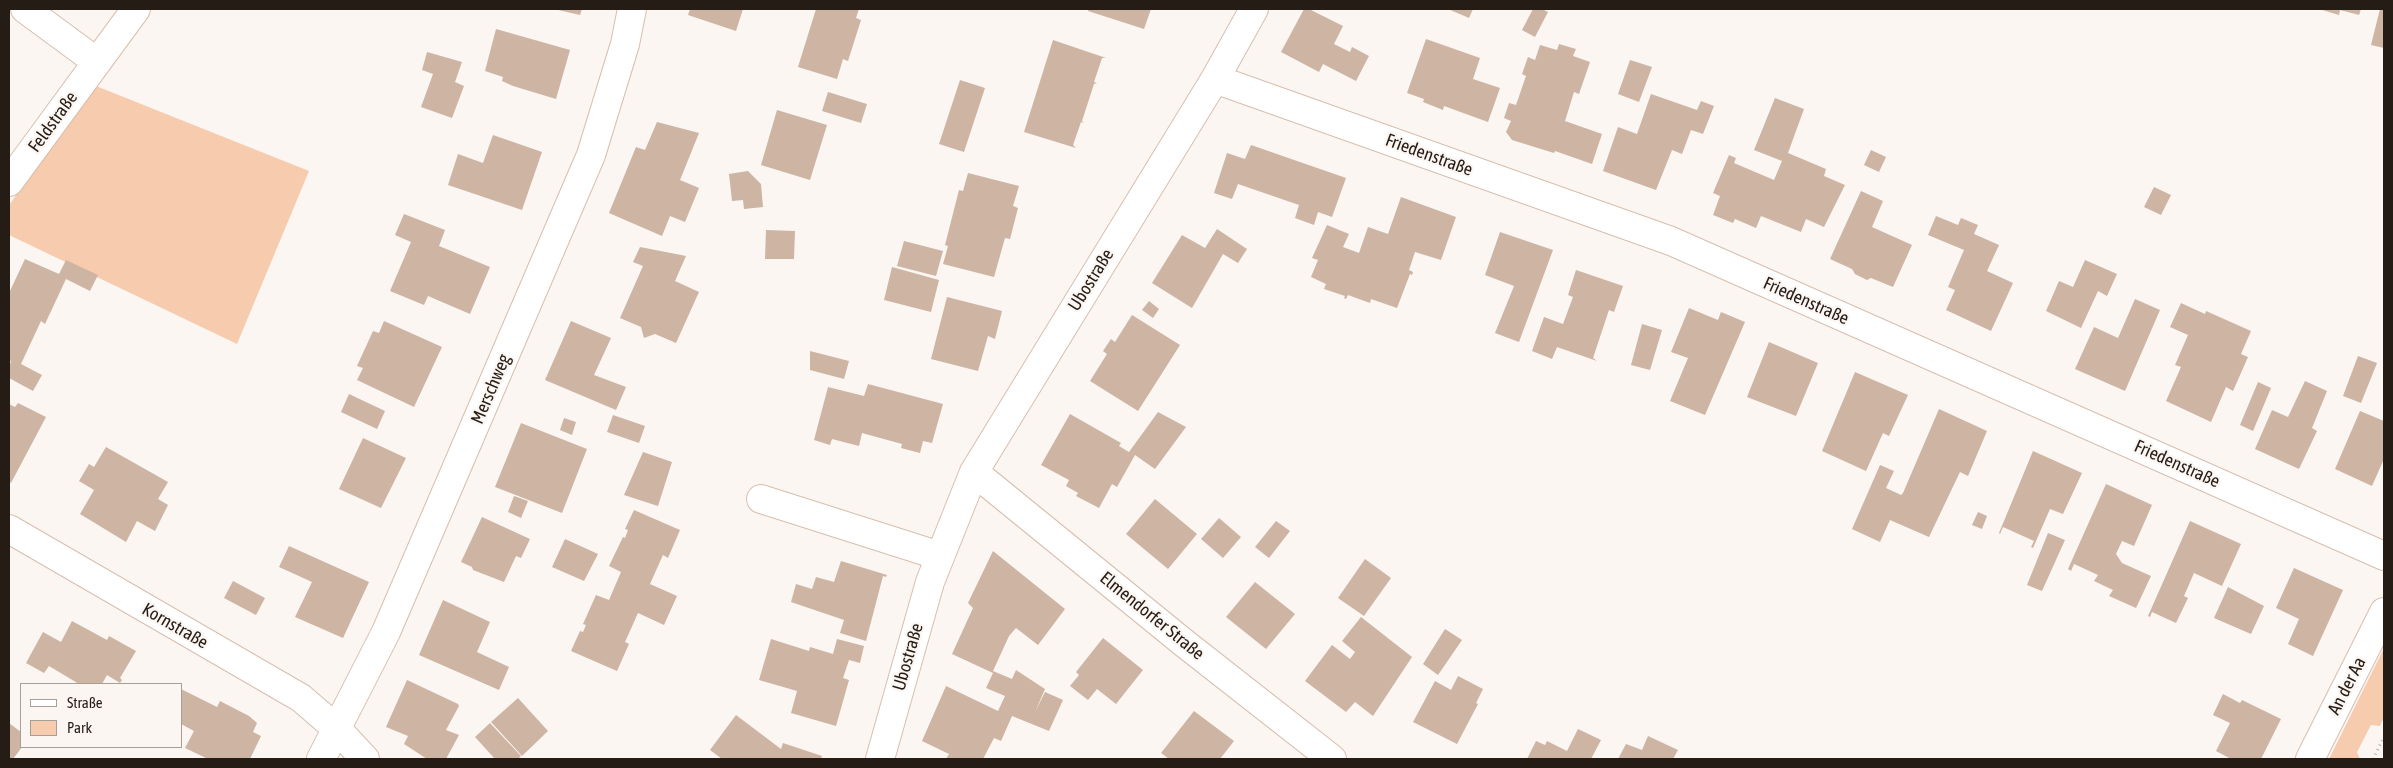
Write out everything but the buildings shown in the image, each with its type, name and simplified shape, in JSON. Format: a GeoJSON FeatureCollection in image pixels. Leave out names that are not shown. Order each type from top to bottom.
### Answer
{"type":"FeatureCollection","features":[{"type":"Feature","properties":{"kind":"street"},"geometry":{"type":"LineString","coordinates":[[25,9],[97,62]]}},
{"type":"Feature","properties":{"kind":"street","name":"Feldstraße"},"geometry":{"type":"LineString","coordinates":[[9,182],[136,9]]}},
{"type":"Feature","properties":{"kind":"street","name":"Merschweg"},"geometry":{"type":"LineString","coordinates":[[321,759],[386,632],[591,155],[625,44],[632,9]]}},
{"type":"Feature","properties":{"kind":"street","name":"Ubostraße"},"geometry":{"type":"LineString","coordinates":[[880,759],[930,582],[974,472],[1215,79],[1254,9]]}},
{"type":"Feature","properties":{"kind":"street","name":"Friedenstraße"},"geometry":{"type":"LineString","coordinates":[[1215,79],[1671,241],[2384,556]]}},
{"type":"Feature","properties":{"kind":"street","name":"Elmendorfer Straße"},"geometry":{"type":"LineString","coordinates":[[974,472],[1197,653],[1332,759]]}},
{"type":"Feature","properties":{"kind":"street"},"geometry":{"type":"LineString","coordinates":[[761,499],[940,556]]}},
{"type":"Feature","properties":{"kind":"street","name":"Kornstraße"},"geometry":{"type":"LineString","coordinates":[[9,529],[301,698],[337,729]]}},
{"type":"Feature","properties":{"kind":"street","name":"An der Aa"},"geometry":{"type":"LineString","coordinates":[[2310,759],[2384,612]]}},
{"type":"Feature","properties":{"kind":"street"},"geometry":{"type":"LineString","coordinates":[[337,729],[365,759]]}},
{"type":"Feature","properties":{"kind":"path"},"geometry":{"type":"LineString","coordinates":[[2373,759],[2384,737]]}},
{"type":"Feature","properties":{"kind":"green space"},"geometry":{"type":"Polygon","coordinates":[[[96,86],[309,171],[237,344],[9,235],[9,205],[96,86]]]}},
{"type":"Feature","properties":{"kind":"green space"},"geometry":{"type":"Polygon","coordinates":[[[2384,648],[2384,717],[2380,726],[2371,725],[2357,752],[2360,759],[2329,759],[2384,648]]]}}]}
